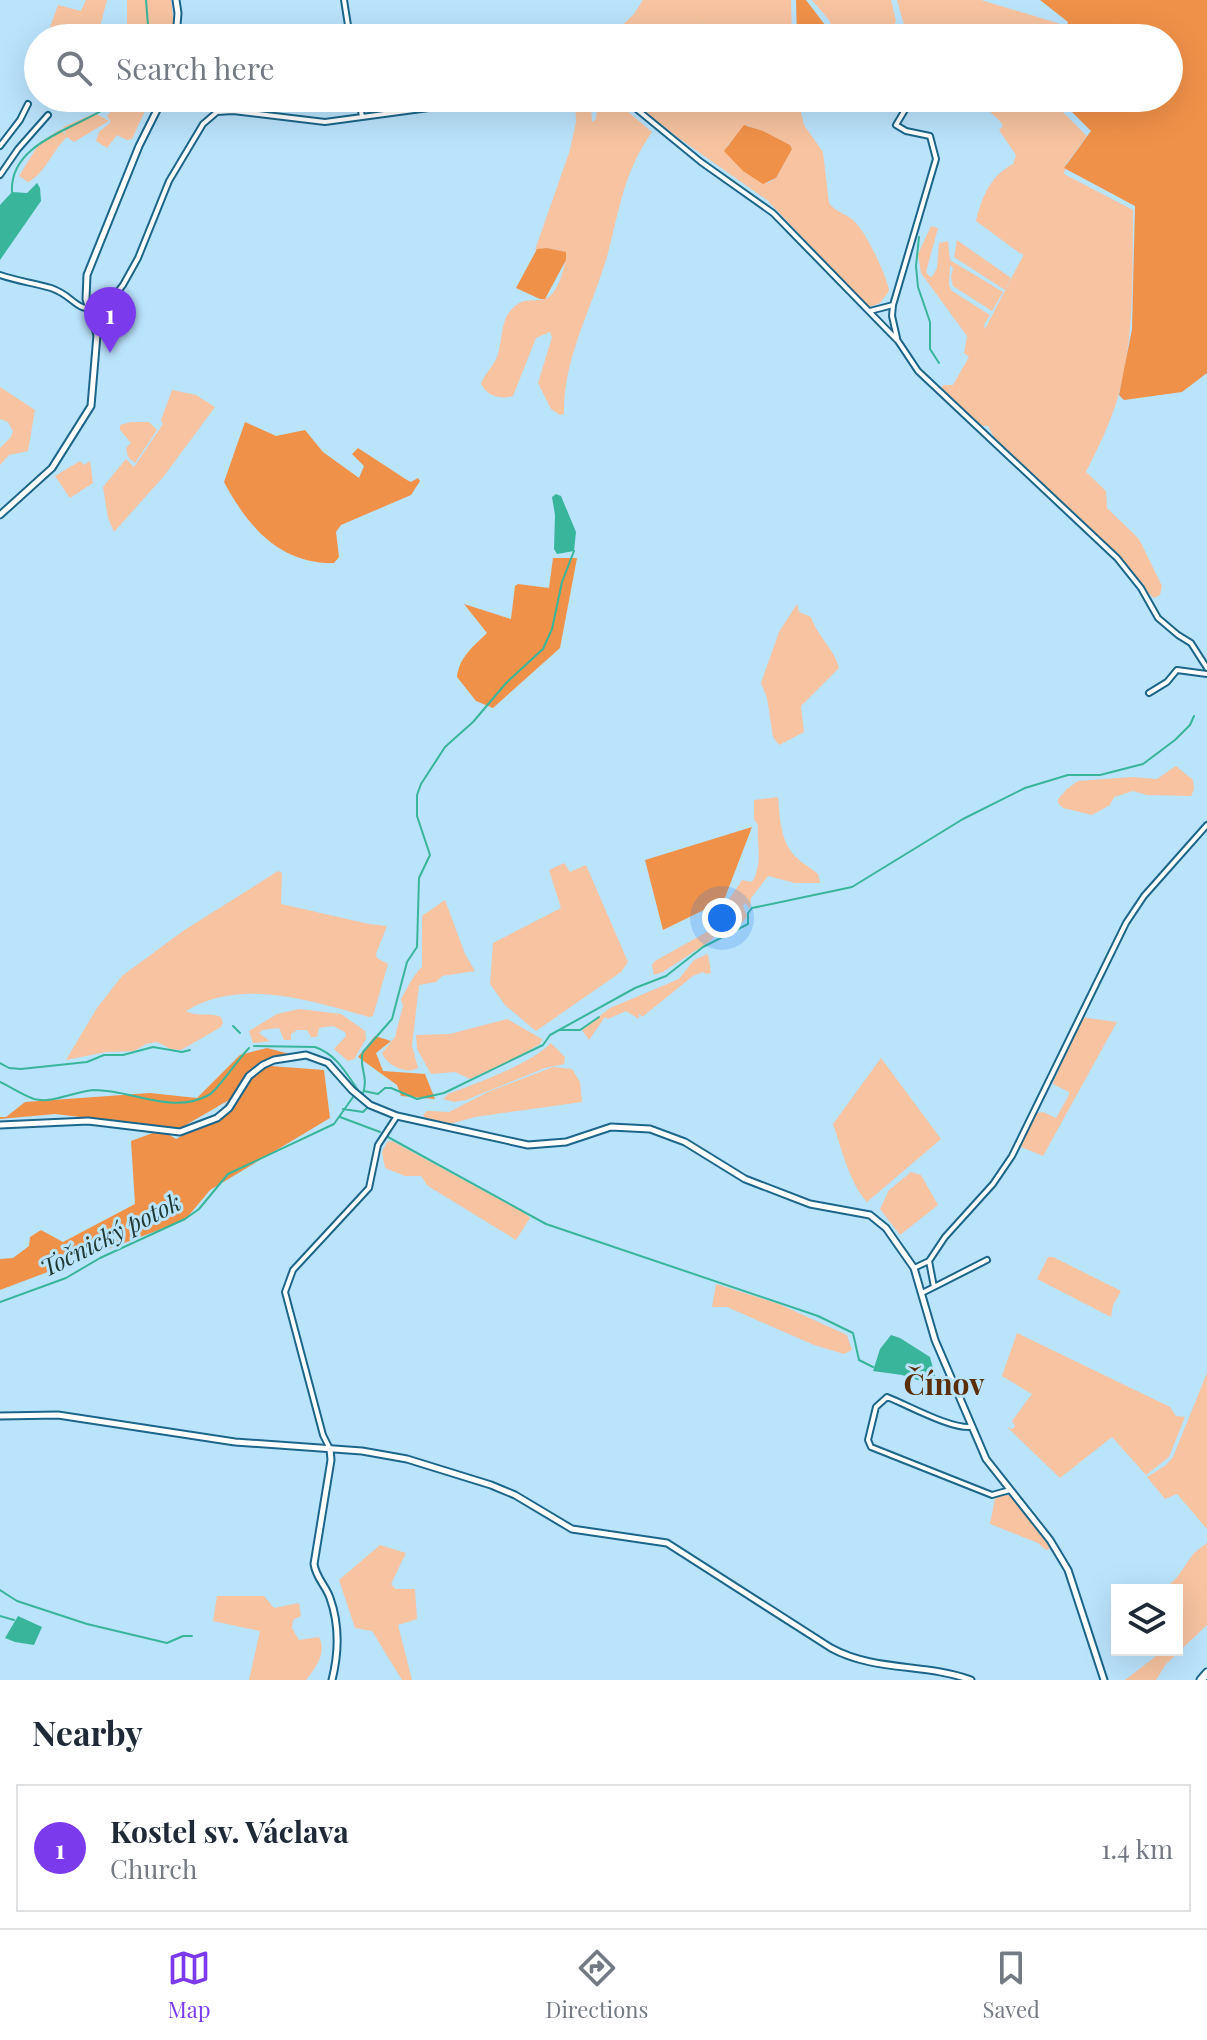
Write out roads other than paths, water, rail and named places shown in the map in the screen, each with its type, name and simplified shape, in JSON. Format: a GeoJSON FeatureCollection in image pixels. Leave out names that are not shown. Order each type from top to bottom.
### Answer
{"type":"FeatureCollection","features":[{"type":"Feature","properties":{"kind":"main road"},"geometry":{"type":"LineString","coordinates":[[1201,1680],[1207,1673]]}},
{"type":"Feature","properties":{"kind":"street"},"geometry":{"type":"LineString","coordinates":[[176,0],[177,24]]}},
{"type":"Feature","properties":{"kind":"street"},"geometry":{"type":"LineString","coordinates":[[344,0],[348,24]]}},
{"type":"Feature","properties":{"kind":"street"},"geometry":{"type":"LineString","coordinates":[[0,146],[24,112]]}},
{"type":"Feature","properties":{"kind":"street"},"geometry":{"type":"LineString","coordinates":[[96,330],[85,293],[87,275],[139,146],[156,112]]}},
{"type":"Feature","properties":{"kind":"street"},"geometry":{"type":"LineString","coordinates":[[0,515],[52,468],[89,411],[93,398],[96,330],[104,309],[130,272],[169,181],[210,117],[222,112]]}},
{"type":"Feature","properties":{"kind":"street"},"geometry":{"type":"LineString","coordinates":[[234,112],[325,122],[399,112]]}},
{"type":"Feature","properties":{"kind":"street"},"geometry":{"type":"LineString","coordinates":[[361,112],[362,117]]}},
{"type":"Feature","properties":{"kind":"street"},"geometry":{"type":"LineString","coordinates":[[640,112],[701,162],[773,213],[898,341],[918,371],[1117,558],[1141,588],[1158,618],[1191,643],[1207,668]]}},
{"type":"Feature","properties":{"kind":"street"},"geometry":{"type":"LineString","coordinates":[[898,341],[892,316],[893,305],[936,159],[930,136],[906,131],[896,125],[904,112]]}},
{"type":"Feature","properties":{"kind":"street"},"geometry":{"type":"LineString","coordinates":[[0,175],[48,115]]}},
{"type":"Feature","properties":{"kind":"street"},"geometry":{"type":"LineString","coordinates":[[0,275],[50,288],[84,309],[104,309]]}},
{"type":"Feature","properties":{"kind":"street"},"geometry":{"type":"LineString","coordinates":[[870,311],[893,305]]}},
{"type":"Feature","properties":{"kind":"street"},"geometry":{"type":"LineString","coordinates":[[1149,693],[1167,682],[1177,670],[1207,674]]}},
{"type":"Feature","properties":{"kind":"street"},"geometry":{"type":"LineString","coordinates":[[914,1268],[929,1261],[945,1237],[993,1184],[1012,1156],[1126,923],[1144,896],[1207,825]]}},
{"type":"Feature","properties":{"kind":"street"},"geometry":{"type":"LineString","coordinates":[[0,1125],[88,1121],[180,1132],[217,1118],[229,1108],[255,1070],[274,1060],[292,1056],[328,1063],[358,1096],[376,1109],[397,1116],[528,1145],[566,1142],[611,1127],[637,1127],[663,1132],[745,1179],[810,1204],[875,1217],[914,1268],[935,1340],[986,1459],[1074,1581],[1104,1680]]}},
{"type":"Feature","properties":{"kind":"street"},"geometry":{"type":"LineString","coordinates":[[332,1680],[339,1639],[336,1618],[314,1564],[331,1460],[330,1449],[323,1435],[285,1292],[293,1270],[369,1188],[382,1136],[397,1116]]}},
{"type":"Feature","properties":{"kind":"street"},"geometry":{"type":"LineString","coordinates":[[922,1293],[987,1260]]}},
{"type":"Feature","properties":{"kind":"street"},"geometry":{"type":"LineString","coordinates":[[929,1261],[934,1287]]}},
{"type":"Feature","properties":{"kind":"street"},"geometry":{"type":"LineString","coordinates":[[972,1427],[947,1422],[887,1397],[876,1407],[868,1440],[871,1447],[992,1495],[1010,1490]]}},
{"type":"Feature","properties":{"kind":"street"},"geometry":{"type":"LineString","coordinates":[[0,1416],[58,1415],[235,1442],[385,1453],[466,1476],[515,1495],[572,1529],[667,1543],[841,1654],[872,1664],[939,1671],[971,1680]]}},
{"type":"Feature","properties":{"kind":"waterway","name":"Točnický potok"},"geometry":{"type":"LineString","coordinates":[[146,0],[148,24]]}},
{"type":"Feature","properties":{"kind":"waterway"},"geometry":{"type":"LineString","coordinates":[[346,0],[350,24]]}},
{"type":"Feature","properties":{"kind":"waterway","name":"Točnický potok"},"geometry":{"type":"LineString","coordinates":[[12,192],[15,173],[23,158],[54,135],[98,112]]}},
{"type":"Feature","properties":{"kind":"waterway"},"geometry":{"type":"LineString","coordinates":[[919,237],[916,266],[918,287],[930,322],[930,349],[939,363]]}},
{"type":"Feature","properties":{"kind":"waterway"},"geometry":{"type":"LineString","coordinates":[[363,1093],[363,1052],[392,1019],[407,962],[417,947],[419,878],[430,855],[417,816],[417,795],[421,784],[445,747],[543,649],[552,629],[562,582],[574,551]]}},
{"type":"Feature","properties":{"kind":"waterway"},"geometry":{"type":"LineString","coordinates":[[364,1091],[378,1094],[385,1088],[391,1088],[417,1099],[444,1093],[543,1045],[550,1035],[635,988],[666,976],[703,947],[748,924],[748,913],[752,908],[852,887],[963,819],[1025,788],[1068,775],[1100,775],[1143,764],[1175,740],[1190,725],[1194,716]]}},
{"type":"Feature","properties":{"kind":"waterway"},"geometry":{"type":"LineString","coordinates":[[560,1030],[580,1030],[599,1017]]}},
{"type":"Feature","properties":{"kind":"waterway"},"geometry":{"type":"LineString","coordinates":[[233,1026],[240,1033]]}},
{"type":"Feature","properties":{"kind":"waterway","name":"Točnický potok"},"geometry":{"type":"LineString","coordinates":[[0,1302],[66,1278],[100,1258],[185,1219],[199,1209],[228,1174],[334,1124],[358,1090],[335,1059],[315,1047],[254,1046]]}},
{"type":"Feature","properties":{"kind":"waterway"},"geometry":{"type":"LineString","coordinates":[[0,1063],[21,1069],[87,1062],[104,1055],[123,1055],[153,1047],[182,1052],[190,1050]]}},
{"type":"Feature","properties":{"kind":"waterway","name":"Točnický potok"},"geometry":{"type":"LineString","coordinates":[[0,1082],[41,1100],[94,1090],[181,1103],[195,1101],[213,1092],[249,1048]]}},
{"type":"Feature","properties":{"kind":"waterway"},"geometry":{"type":"LineString","coordinates":[[359,1091],[371,1102]]}},
{"type":"Feature","properties":{"kind":"waterway"},"geometry":{"type":"LineString","coordinates":[[343,1109],[363,1112],[368,1107]]}},
{"type":"Feature","properties":{"kind":"waterway"},"geometry":{"type":"LineString","coordinates":[[340,1117],[380,1132]]}},
{"type":"Feature","properties":{"kind":"waterway"},"geometry":{"type":"LineString","coordinates":[[388,1137],[546,1224],[818,1316],[853,1333],[859,1360],[873,1367]]}},
{"type":"Feature","properties":{"kind":"waterway"},"geometry":{"type":"LineString","coordinates":[[0,1590],[17,1601],[87,1624],[167,1643],[183,1636],[192,1636]]}},
{"type":"Feature","properties":{"kind":"waterway"},"geometry":{"type":"LineString","coordinates":[[0,1616],[14,1620]]}},
{"type":"Feature","properties":{"kind":"place","name":"Kostel sv. Václava"},"geometry":{"type":"Point","coordinates":[110,353]}},
{"type":"Feature","properties":{"kind":"district","name":"Čínov"},"geometry":{"type":"Point","coordinates":[944,1383]}}]}
